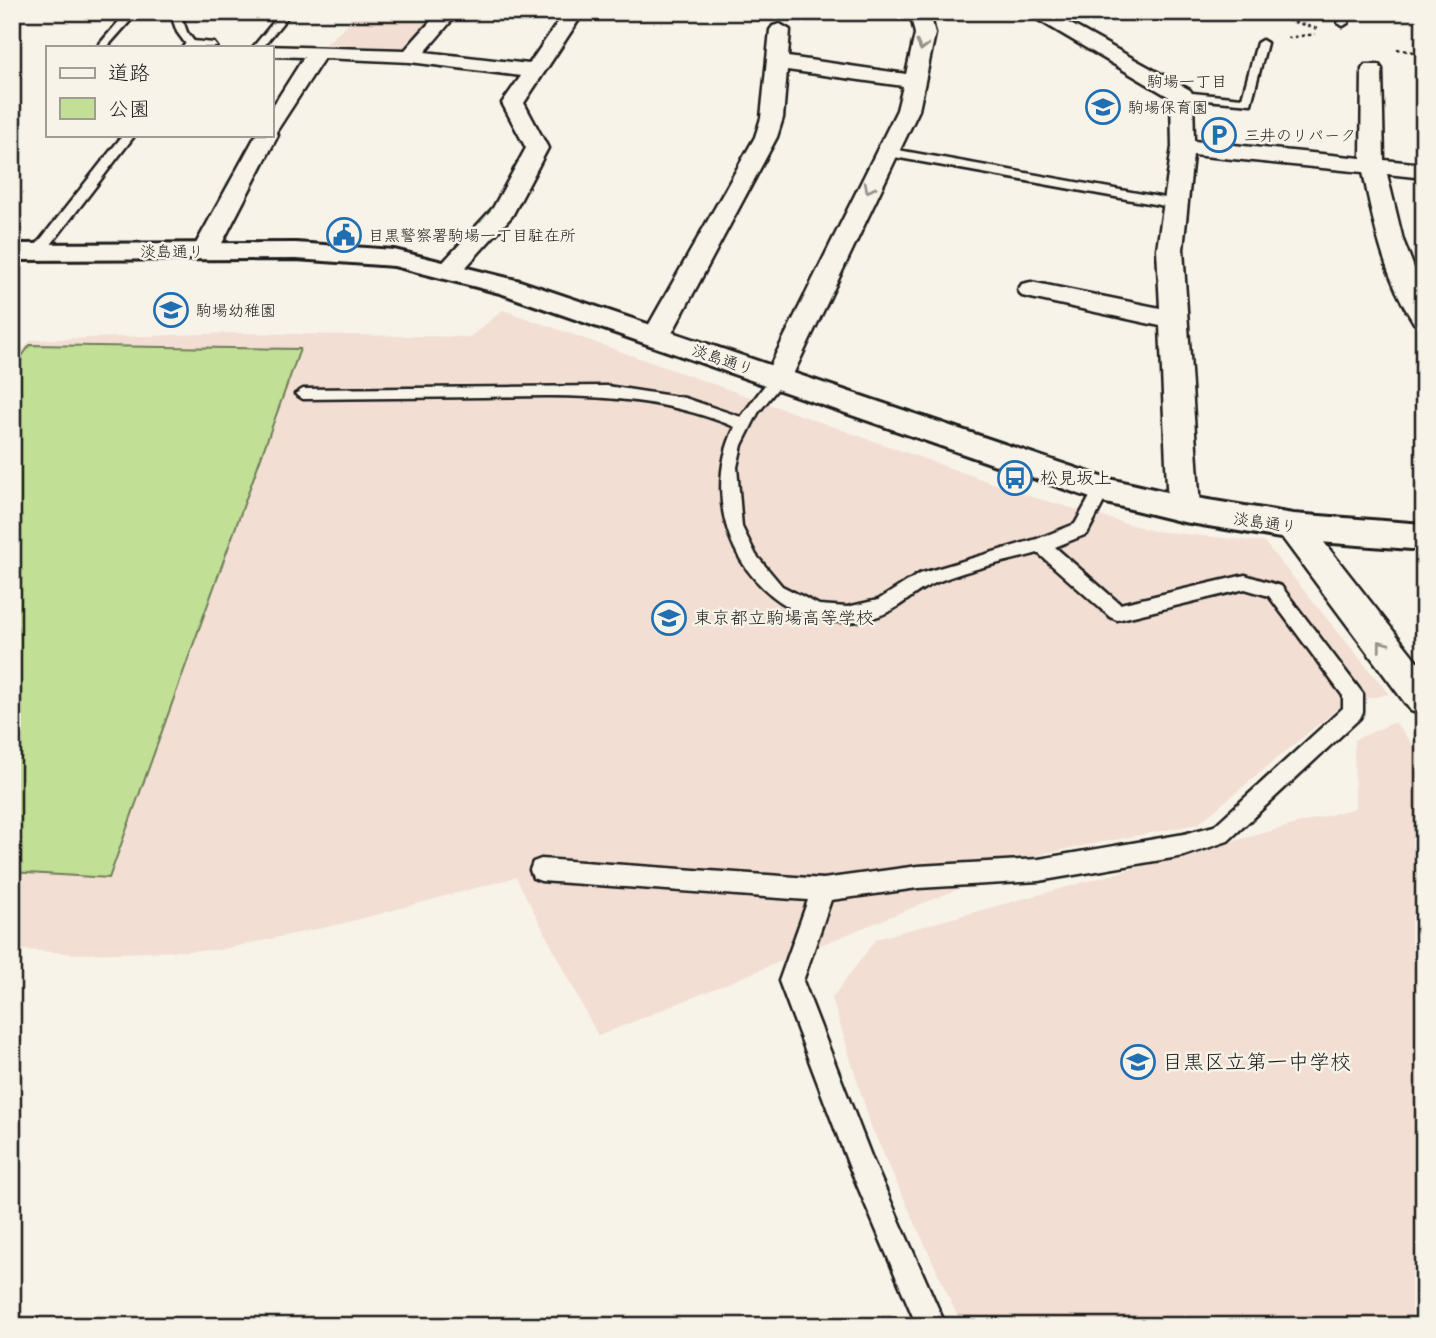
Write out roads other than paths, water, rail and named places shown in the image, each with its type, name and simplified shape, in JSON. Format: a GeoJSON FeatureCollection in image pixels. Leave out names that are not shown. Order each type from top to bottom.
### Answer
{"type":"FeatureCollection","features":[{"type":"Feature","properties":{"kind":"main road","name":"淡島通り"},"geometry":{"type":"LineString","coordinates":[[25,252],[338,253],[394,258],[510,287],[657,335],[1102,490],[1184,509],[1293,527],[1424,537]]}},
{"type":"Feature","properties":{"kind":"street"},"geometry":{"type":"LineString","coordinates":[[410,56],[450,12]]}},
{"type":"Feature","properties":{"kind":"street"},"geometry":{"type":"LineString","coordinates":[[448,271],[503,211],[537,148],[513,103],[575,12]]}},
{"type":"Feature","properties":{"kind":"street"},"geometry":{"type":"LineString","coordinates":[[778,378],[908,110],[925,33],[920,12]]}},
{"type":"Feature","properties":{"kind":"street"},"geometry":{"type":"LineString","coordinates":[[1034,12],[1182,94],[1183,146],[1170,249],[1184,509]]}},
{"type":"Feature","properties":{"kind":"street"},"geometry":{"type":"LineString","coordinates":[[657,335],[766,137],[772,118],[780,30]]}},
{"type":"Feature","properties":{"kind":"street"},"geometry":{"type":"LineString","coordinates":[[273,50],[410,56],[534,71]]}},
{"type":"Feature","properties":{"kind":"street"},"geometry":{"type":"LineString","coordinates":[[273,124],[317,52]]}},
{"type":"Feature","properties":{"kind":"street"},"geometry":{"type":"LineString","coordinates":[[777,62],[914,81]]}},
{"type":"Feature","properties":{"kind":"street"},"geometry":{"type":"LineString","coordinates":[[1372,69],[1373,165],[1390,240],[1409,291],[1424,317]]}},
{"type":"Feature","properties":{"kind":"street"},"geometry":{"type":"LineString","coordinates":[[205,251],[266,136]]}},
{"type":"Feature","properties":{"kind":"street"},"geometry":{"type":"LineString","coordinates":[[1183,146],[1424,171]]}},
{"type":"Feature","properties":{"kind":"street"},"geometry":{"type":"LineString","coordinates":[[1031,289],[1172,320]]}},
{"type":"Feature","properties":{"kind":"street"},"geometry":{"type":"LineString","coordinates":[[1293,527],[1424,699]]}},
{"type":"Feature","properties":{"kind":"lane"},"geometry":{"type":"LineString","coordinates":[[104,46],[133,12]]}},
{"type":"Feature","properties":{"kind":"lane"},"geometry":{"type":"LineString","coordinates":[[176,12],[182,32],[192,46]]}},
{"type":"Feature","properties":{"kind":"lane"},"geometry":{"type":"LineString","coordinates":[[198,12],[283,16],[259,46]]}},
{"type":"Feature","properties":{"kind":"lane"},"geometry":{"type":"LineString","coordinates":[[1182,94],[1247,102],[1262,43]]}},
{"type":"Feature","properties":{"kind":"lane"},"geometry":{"type":"LineString","coordinates":[[25,252],[128,136]]}},
{"type":"Feature","properties":{"kind":"lane"},"geometry":{"type":"LineString","coordinates":[[887,152],[1176,204]]}},
{"type":"Feature","properties":{"kind":"lane"},"geometry":{"type":"LineString","coordinates":[[778,378],[752,410],[734,445],[729,467],[733,527],[749,560],[776,591],[816,612],[847,615],[883,606],[925,579],[1041,545],[1081,529],[1102,490]]}},
{"type":"Feature","properties":{"kind":"lane"},"geometry":{"type":"LineString","coordinates":[[303,394],[585,390],[629,393],[696,405],[744,424]]}},
{"type":"Feature","properties":{"kind":"lane"},"geometry":{"type":"LineString","coordinates":[[541,870],[823,890],[918,877],[1039,870],[1184,845],[1220,834],[1353,712],[1353,694],[1275,591],[1245,582],[1117,612],[1041,545]]}},
{"type":"Feature","properties":{"kind":"lane"},"geometry":{"type":"LineString","coordinates":[[823,890],[791,981],[862,1166],[932,1326]]}},
{"type":"Feature","properties":{"kind":"place","name":"駒場保育園"},"geometry":{"type":"Point","coordinates":[1103,107]}},
{"type":"Feature","properties":{"kind":"place","name":"三井のリパーク"},"geometry":{"type":"Point","coordinates":[1219,135]}},
{"type":"Feature","properties":{"kind":"place","name":"目黒警察署駒場一丁目駐在所"},"geometry":{"type":"Point","coordinates":[344,235]}},
{"type":"Feature","properties":{"kind":"place","name":"駒場幼稚園"},"geometry":{"type":"Point","coordinates":[171,310]}},
{"type":"Feature","properties":{"kind":"place","name":"松見坂上"},"geometry":{"type":"Point","coordinates":[1015,478]}},
{"type":"Feature","properties":{"kind":"place","name":"東京都立駒場高等学校"},"geometry":{"type":"Point","coordinates":[669,618]}},
{"type":"Feature","properties":{"kind":"place","name":"目黒区立第一中学校"},"geometry":{"type":"Point","coordinates":[1138,1062]}},
{"type":"Feature","properties":{"kind":"district","name":"駒場一丁目"},"geometry":{"type":"Point","coordinates":[1187,81]}}]}
